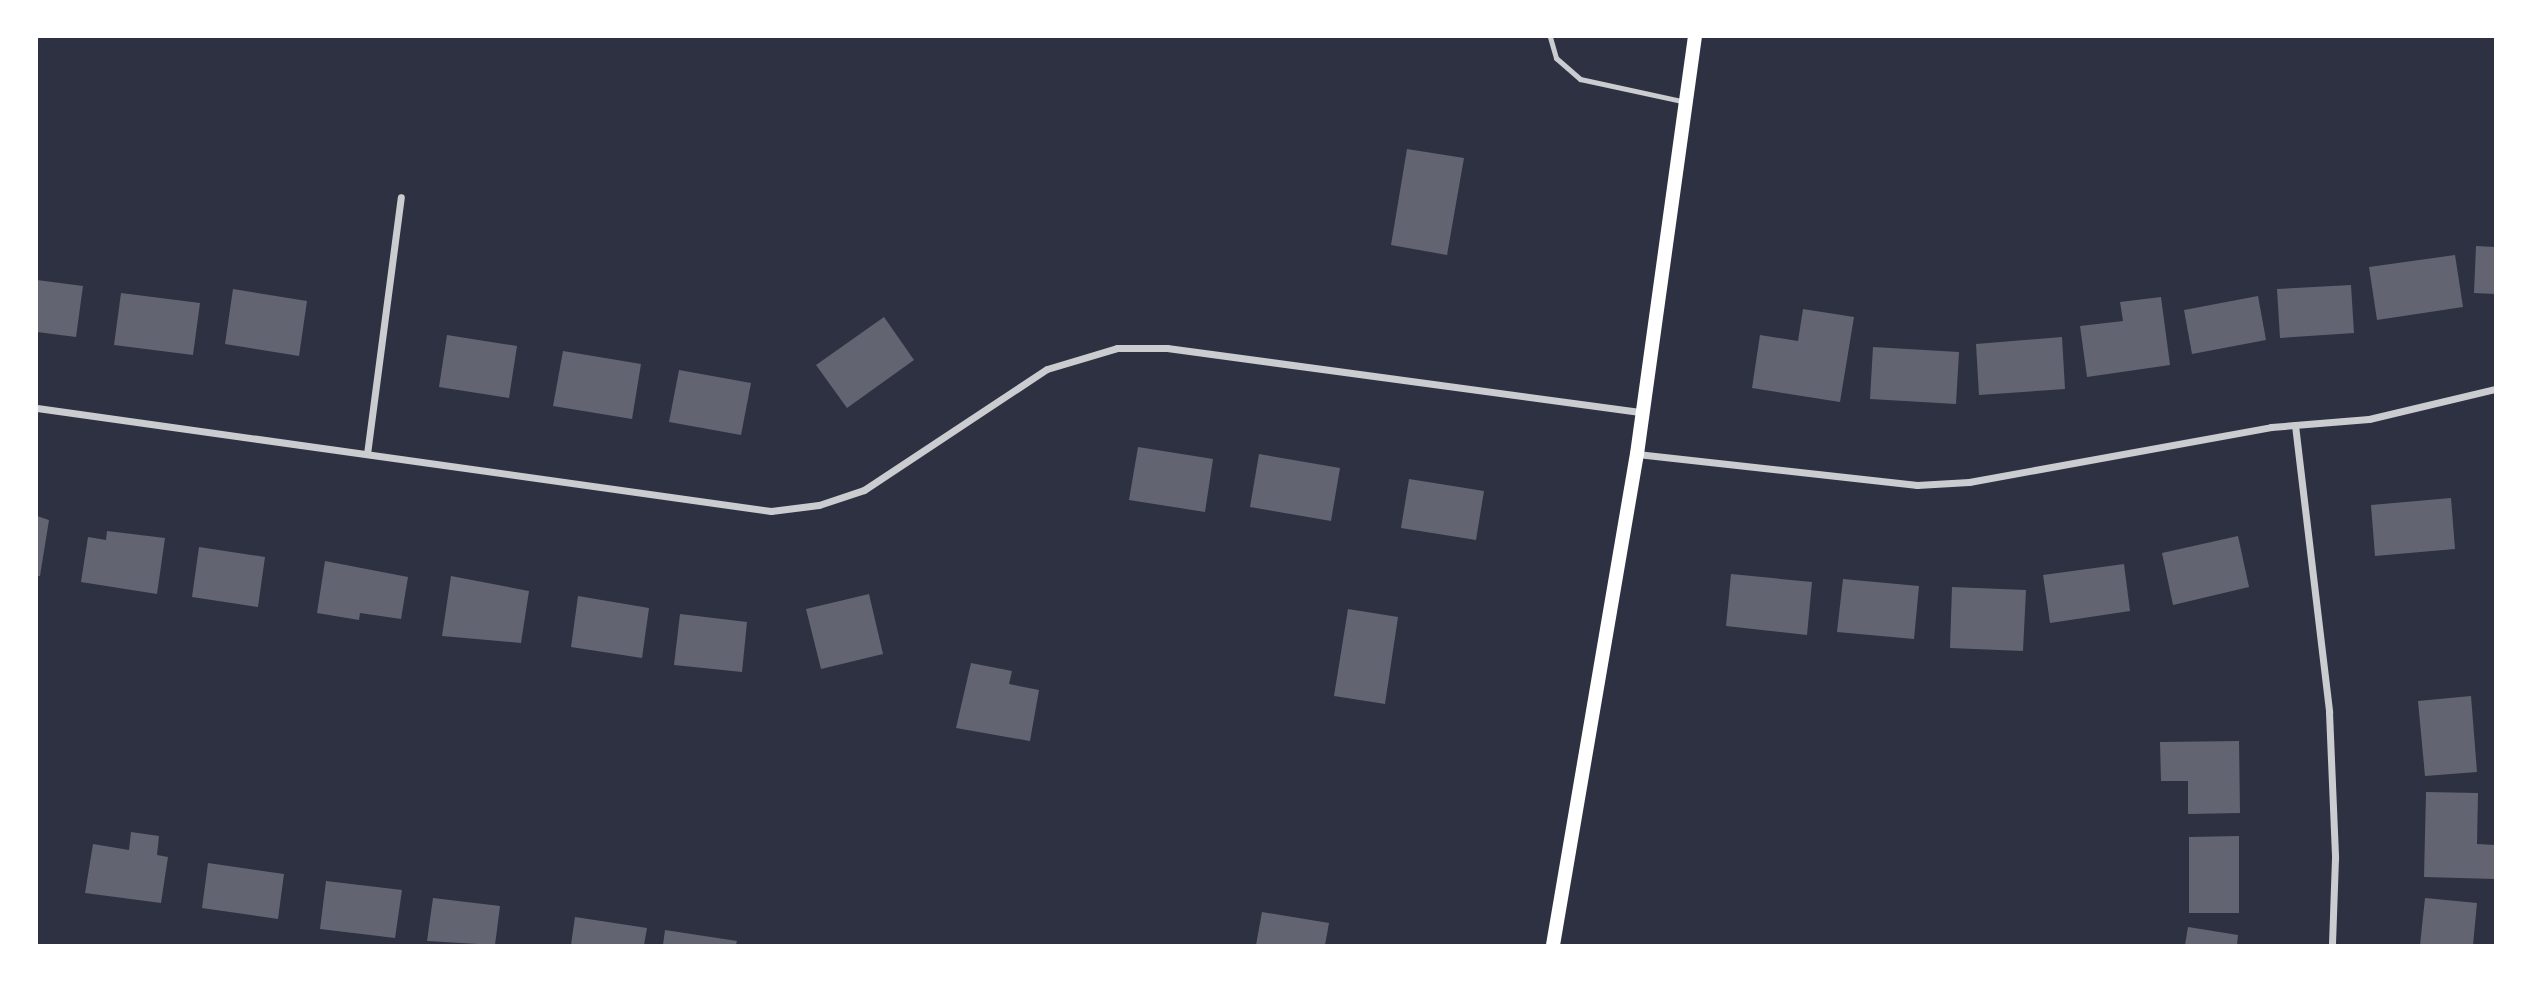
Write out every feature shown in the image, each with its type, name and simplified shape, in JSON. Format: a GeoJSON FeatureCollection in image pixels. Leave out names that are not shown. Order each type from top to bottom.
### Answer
{"type":"FeatureCollection","features":[{"type":"Feature","properties":{"kind":"main road"},"geometry":{"type":"LineString","coordinates":[[1553,945],[1637,454],[1695,37]]}},
{"type":"Feature","properties":{"kind":"street"},"geometry":{"type":"LineString","coordinates":[[367,454],[401,197]]}},
{"type":"Feature","properties":{"kind":"street"},"geometry":{"type":"LineString","coordinates":[[37,408],[724,507],[771,511],[818,505],[887,477],[1047,369],[1093,352],[1142,346],[1643,412]]}},
{"type":"Feature","properties":{"kind":"street"},"geometry":{"type":"LineString","coordinates":[[1637,454],[1917,485],[1969,482],[2295,425],[2368,419],[2495,389]]}},
{"type":"Feature","properties":{"kind":"street"},"geometry":{"type":"LineString","coordinates":[[2295,425],[2329,712],[2336,858],[2332,945]]}},
{"type":"Feature","properties":{"kind":"lane"},"geometry":{"type":"LineString","coordinates":[[1550,37],[1556,58],[1580,79],[1686,102]]}},
{"type":"Feature","properties":{"kind":"building"},"geometry":{"type":"Polygon","coordinates":[[[1407,149],[1464,158],[1447,255],[1391,245],[1407,149]]]}},
{"type":"Feature","properties":{"kind":"building"},"geometry":{"type":"Polygon","coordinates":[[[2476,246],[2495,247],[2495,294],[2474,293],[2476,246]]]}},
{"type":"Feature","properties":{"kind":"building"},"geometry":{"type":"Polygon","coordinates":[[[2455,255],[2463,307],[2377,320],[2369,267],[2455,255]]]}},
{"type":"Feature","properties":{"kind":"building"},"geometry":{"type":"Polygon","coordinates":[[[37,280],[83,286],[76,337],[37,332],[37,280]]]}},
{"type":"Feature","properties":{"kind":"building"},"geometry":{"type":"Polygon","coordinates":[[[2351,285],[2354,333],[2280,338],[2277,289],[2351,285]]]}},
{"type":"Feature","properties":{"kind":"building"},"geometry":{"type":"Polygon","coordinates":[[[233,289],[307,301],[299,356],[225,344],[233,289]]]}},
{"type":"Feature","properties":{"kind":"building"},"geometry":{"type":"Polygon","coordinates":[[[121,293],[200,303],[193,355],[114,345],[121,293]]]}},
{"type":"Feature","properties":{"kind":"building"},"geometry":{"type":"Polygon","coordinates":[[[2258,296],[2266,340],[2192,354],[2184,310],[2258,296]]]}},
{"type":"Feature","properties":{"kind":"building"},"geometry":{"type":"Polygon","coordinates":[[[2161,297],[2170,365],[2087,377],[2080,326],[2123,321],[2120,302],[2161,297]]]}},
{"type":"Feature","properties":{"kind":"building"},"geometry":{"type":"Polygon","coordinates":[[[1803,309],[1854,317],[1840,402],[1752,388],[1760,335],[1798,341],[1803,309]]]}},
{"type":"Feature","properties":{"kind":"building"},"geometry":{"type":"Polygon","coordinates":[[[884,317],[914,360],[847,408],[816,365],[884,317]]]}},
{"type":"Feature","properties":{"kind":"building"},"geometry":{"type":"Polygon","coordinates":[[[447,335],[517,346],[509,398],[439,387],[447,335]]]}},
{"type":"Feature","properties":{"kind":"building"},"geometry":{"type":"Polygon","coordinates":[[[2062,337],[2065,389],[1979,395],[1976,344],[2062,337]]]}},
{"type":"Feature","properties":{"kind":"building"},"geometry":{"type":"Polygon","coordinates":[[[1873,347],[1959,352],[1956,404],[1870,399],[1873,347]]]}},
{"type":"Feature","properties":{"kind":"building"},"geometry":{"type":"Polygon","coordinates":[[[563,351],[641,364],[632,419],[553,406],[563,351]]]}},
{"type":"Feature","properties":{"kind":"building"},"geometry":{"type":"Polygon","coordinates":[[[679,370],[751,383],[741,435],[669,422],[679,370]]]}},
{"type":"Feature","properties":{"kind":"building"},"geometry":{"type":"Polygon","coordinates":[[[1138,447],[1213,459],[1205,512],[1129,500],[1138,447]]]}},
{"type":"Feature","properties":{"kind":"building"},"geometry":{"type":"Polygon","coordinates":[[[1259,454],[1340,468],[1331,521],[1250,507],[1259,454]]]}},
{"type":"Feature","properties":{"kind":"building"},"geometry":{"type":"Polygon","coordinates":[[[1409,479],[1484,491],[1476,540],[1401,528],[1409,479]]]}},
{"type":"Feature","properties":{"kind":"building"},"geometry":{"type":"Polygon","coordinates":[[[2451,498],[2455,549],[2375,556],[2371,505],[2451,498]]]}},
{"type":"Feature","properties":{"kind":"building"},"geometry":{"type":"Polygon","coordinates":[[[37,516],[49,520],[40,576],[37,576],[37,516]]]}},
{"type":"Feature","properties":{"kind":"building"},"geometry":{"type":"Polygon","coordinates":[[[107,531],[165,538],[157,594],[81,582],[88,537],[106,540],[107,531]]]}},
{"type":"Feature","properties":{"kind":"building"},"geometry":{"type":"Polygon","coordinates":[[[2238,536],[2249,587],[2173,605],[2162,553],[2238,536]]]}},
{"type":"Feature","properties":{"kind":"building"},"geometry":{"type":"Polygon","coordinates":[[[199,547],[265,557],[258,607],[192,597],[199,547]]]}},
{"type":"Feature","properties":{"kind":"building"},"geometry":{"type":"Polygon","coordinates":[[[325,561],[408,577],[401,619],[360,613],[359,620],[317,613],[325,561]]]}},
{"type":"Feature","properties":{"kind":"building"},"geometry":{"type":"Polygon","coordinates":[[[2124,564],[2130,611],[2050,623],[2043,575],[2124,564]]]}},
{"type":"Feature","properties":{"kind":"building"},"geometry":{"type":"Polygon","coordinates":[[[1731,574],[1812,582],[1807,635],[1726,626],[1731,574]]]}},
{"type":"Feature","properties":{"kind":"building"},"geometry":{"type":"Polygon","coordinates":[[[451,576],[529,591],[521,643],[442,636],[451,576]]]}},
{"type":"Feature","properties":{"kind":"building"},"geometry":{"type":"Polygon","coordinates":[[[1843,579],[1919,586],[1914,639],[1837,632],[1843,579]]]}},
{"type":"Feature","properties":{"kind":"building"},"geometry":{"type":"Polygon","coordinates":[[[1952,587],[2026,590],[2023,651],[1950,648],[1952,587]]]}},
{"type":"Feature","properties":{"kind":"building"},"geometry":{"type":"Polygon","coordinates":[[[869,594],[883,654],[821,669],[806,609],[869,594]]]}},
{"type":"Feature","properties":{"kind":"building"},"geometry":{"type":"Polygon","coordinates":[[[578,596],[649,608],[642,658],[571,647],[578,596]]]}},
{"type":"Feature","properties":{"kind":"building"},"geometry":{"type":"Polygon","coordinates":[[[1348,609],[1398,617],[1385,704],[1334,696],[1348,609]]]}},
{"type":"Feature","properties":{"kind":"building"},"geometry":{"type":"Polygon","coordinates":[[[680,614],[747,622],[742,672],[674,665],[680,614]]]}},
{"type":"Feature","properties":{"kind":"building"},"geometry":{"type":"Polygon","coordinates":[[[971,663],[1012,671],[1009,684],[1039,690],[1030,741],[956,728],[971,663]]]}},
{"type":"Feature","properties":{"kind":"building"},"geometry":{"type":"Polygon","coordinates":[[[2471,696],[2477,772],[2425,776],[2418,701],[2471,696]]]}},
{"type":"Feature","properties":{"kind":"building"},"geometry":{"type":"Polygon","coordinates":[[[2239,741],[2240,813],[2188,814],[2188,781],[2161,781],[2160,742],[2239,741]]]}},
{"type":"Feature","properties":{"kind":"building"},"geometry":{"type":"Polygon","coordinates":[[[2426,792],[2478,793],[2477,844],[2495,845],[2495,879],[2424,877],[2426,792]]]}},
{"type":"Feature","properties":{"kind":"building"},"geometry":{"type":"Polygon","coordinates":[[[131,832],[159,836],[157,855],[168,857],[161,903],[85,893],[93,844],[129,850],[131,832]]]}},
{"type":"Feature","properties":{"kind":"building"},"geometry":{"type":"Polygon","coordinates":[[[2239,836],[2239,913],[2189,913],[2189,837],[2239,836]]]}},
{"type":"Feature","properties":{"kind":"building"},"geometry":{"type":"Polygon","coordinates":[[[208,863],[284,874],[278,919],[202,908],[208,863]]]}},
{"type":"Feature","properties":{"kind":"building"},"geometry":{"type":"Polygon","coordinates":[[[326,881],[402,890],[395,938],[320,929],[326,881]]]}},
{"type":"Feature","properties":{"kind":"building"},"geometry":{"type":"Polygon","coordinates":[[[433,898],[500,906],[495,945],[427,941],[433,898]]]}},
{"type":"Feature","properties":{"kind":"building"},"geometry":{"type":"Polygon","coordinates":[[[2425,898],[2477,903],[2473,945],[2420,945],[2425,898]]]}},
{"type":"Feature","properties":{"kind":"building"},"geometry":{"type":"Polygon","coordinates":[[[1262,912],[1329,923],[1325,945],[1256,945],[1262,912]]]}},
{"type":"Feature","properties":{"kind":"building"},"geometry":{"type":"Polygon","coordinates":[[[575,917],[647,928],[644,945],[571,945],[575,917]]]}},
{"type":"Feature","properties":{"kind":"building"},"geometry":{"type":"Polygon","coordinates":[[[2188,927],[2238,935],[2237,945],[2185,945],[2188,927]]]}},
{"type":"Feature","properties":{"kind":"building"},"geometry":{"type":"Polygon","coordinates":[[[665,930],[737,941],[736,945],[663,945],[665,930]]]}}]}
